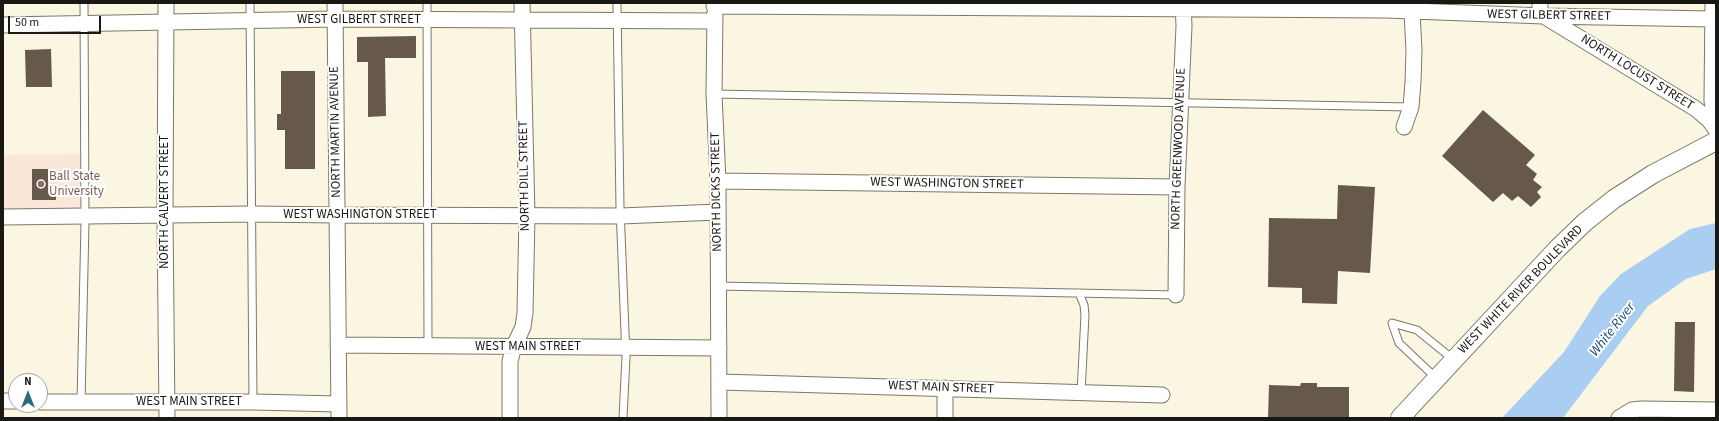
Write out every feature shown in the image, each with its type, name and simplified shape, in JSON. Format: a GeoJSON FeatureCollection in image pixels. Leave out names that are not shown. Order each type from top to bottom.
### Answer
{"type":"FeatureCollection","features":[{"type":"Feature","properties":{"kind":"street","name":"NORTH CALVERT STREET"},"geometry":{"type":"LineString","coordinates":[[166,3],[166,418]]}},
{"type":"Feature","properties":{"kind":"street","name":"NORTH MARTIN AVENUE"},"geometry":{"type":"LineString","coordinates":[[335,3],[339,411]]}},
{"type":"Feature","properties":{"kind":"street","name":"NORTH DILL STREET"},"geometry":{"type":"LineString","coordinates":[[510,418],[510,360],[514,346],[523,326],[525,313],[526,216],[522,3]]}},
{"type":"Feature","properties":{"kind":"street"},"geometry":{"type":"LineString","coordinates":[[1713,3],[1712,101],[1716,124]]}},
{"type":"Feature","properties":{"kind":"street","name":"WEST GILBERT STREET"},"geometry":{"type":"LineString","coordinates":[[714,4],[1386,7],[1412,12],[1542,10],[1712,19]]}},
{"type":"Feature","properties":{"kind":"street","name":"NORTH DICKS STREET"},"geometry":{"type":"LineString","coordinates":[[714,4],[714,94],[718,181],[719,418]]}},
{"type":"Feature","properties":{"kind":"street","name":"NORTH GREENWOOD AVENUE"},"geometry":{"type":"LineString","coordinates":[[1176,295],[1177,187],[1183,6]]}},
{"type":"Feature","properties":{"kind":"street","name":"NORTH LOCUST STREET"},"geometry":{"type":"LineString","coordinates":[[1542,10],[1696,109],[1709,120],[1716,130]]}},
{"type":"Feature","properties":{"kind":"street"},"geometry":{"type":"LineString","coordinates":[[1404,127],[1411,107],[1414,50],[1412,12]]}},
{"type":"Feature","properties":{"kind":"street","name":"WEST GILBERT STREET"},"geometry":{"type":"LineString","coordinates":[[3,25],[335,19],[618,22],[715,21]]}},
{"type":"Feature","properties":{"kind":"street","name":"WEST WHITE RIVER BOULEVARD"},"geometry":{"type":"LineString","coordinates":[[1400,418],[1556,249],[1585,222],[1614,199],[1653,174],[1716,140]]}},
{"type":"Feature","properties":{"kind":"street","name":"WEST WASHINGTON STREET"},"geometry":{"type":"LineString","coordinates":[[718,181],[1177,187]]}},
{"type":"Feature","properties":{"kind":"street","name":"WEST WASHINGTON STREET"},"geometry":{"type":"LineString","coordinates":[[3,217],[252,214],[621,216],[718,212]]}},
{"type":"Feature","properties":{"kind":"street","name":"WEST MAIN STREET"},"geometry":{"type":"LineString","coordinates":[[338,345],[719,348]]}},
{"type":"Feature","properties":{"kind":"street","name":"WEST MAIN STREET"},"geometry":{"type":"LineString","coordinates":[[720,382],[1162,395]]}},
{"type":"Feature","properties":{"kind":"street"},"geometry":{"type":"LineString","coordinates":[[944,418],[945,388]]}},
{"type":"Feature","properties":{"kind":"street","name":"WEST MAIN STREET"},"geometry":{"type":"LineString","coordinates":[[48,402],[253,402],[339,411]]}},
{"type":"Feature","properties":{"kind":"street"},"geometry":{"type":"LineString","coordinates":[[1619,418],[1632,410],[1641,409],[1716,410]]}},
{"type":"Feature","properties":{"kind":"lane"},"geometry":{"type":"LineString","coordinates":[[81,402],[85,217],[84,3]]}},
{"type":"Feature","properties":{"kind":"lane"},"geometry":{"type":"LineString","coordinates":[[250,3],[253,402]]}},
{"type":"Feature","properties":{"kind":"lane"},"geometry":{"type":"LineString","coordinates":[[427,3],[429,215],[428,346]]}},
{"type":"Feature","properties":{"kind":"lane"},"geometry":{"type":"LineString","coordinates":[[617,3],[621,216],[626,357],[623,418]]}},
{"type":"Feature","properties":{"kind":"lane"},"geometry":{"type":"LineString","coordinates":[[714,94],[1411,107]]}},
{"type":"Feature","properties":{"kind":"lane"},"geometry":{"type":"LineString","coordinates":[[718,286],[1176,295]]}},
{"type":"Feature","properties":{"kind":"lane"},"geometry":{"type":"LineString","coordinates":[[1079,293],[1084,306],[1085,314],[1081,393]]}},
{"type":"Feature","properties":{"kind":"lane"},"geometry":{"type":"LineString","coordinates":[[1437,379],[1399,343],[1392,323],[1417,330],[1454,360]]}},
{"type":"Feature","properties":{"kind":"shaded area","name":"Ball State University"},"geometry":{"type":"Polygon","coordinates":[[[80,154],[80,212],[3,212],[3,155],[80,154]]]}},
{"type":"Feature","properties":{"kind":"water","name":"White River"},"geometry":{"type":"Polygon","coordinates":[[[1716,223],[1716,269],[1686,279],[1648,306],[1563,418],[1502,418],[1564,352],[1600,296],[1621,274],[1690,229],[1716,223]]]}},
{"type":"Feature","properties":{"kind":"building"},"geometry":{"type":"Polygon","coordinates":[[[416,36],[416,58],[385,58],[386,116],[368,117],[368,62],[357,62],[357,37],[416,36]]]}},
{"type":"Feature","properties":{"kind":"building"},"geometry":{"type":"Polygon","coordinates":[[[51,49],[52,87],[26,87],[25,50],[51,49]]]}},
{"type":"Feature","properties":{"kind":"building"},"geometry":{"type":"Polygon","coordinates":[[[281,71],[315,71],[315,169],[285,169],[285,130],[277,130],[277,114],[281,114],[281,71]]]}},
{"type":"Feature","properties":{"kind":"building"},"geometry":{"type":"Polygon","coordinates":[[[1483,110],[1535,155],[1526,165],[1537,174],[1533,180],[1542,187],[1537,192],[1541,197],[1531,207],[1518,196],[1512,201],[1503,193],[1493,202],[1442,156],[1483,110]]]}},
{"type":"Feature","properties":{"kind":"building"},"geometry":{"type":"Polygon","coordinates":[[[32,169],[48,169],[48,185],[56,185],[56,200],[32,200],[32,169]]]}},
{"type":"Feature","properties":{"kind":"building"},"geometry":{"type":"Polygon","coordinates":[[[1338,185],[1375,187],[1370,273],[1338,271],[1337,304],[1302,303],[1302,288],[1268,287],[1269,218],[1337,219],[1338,185]]]}},
{"type":"Feature","properties":{"kind":"building"},"geometry":{"type":"Polygon","coordinates":[[[1675,322],[1695,322],[1694,392],[1674,391],[1675,322]]]}},
{"type":"Feature","properties":{"kind":"building"},"geometry":{"type":"Polygon","coordinates":[[[1301,383],[1317,383],[1317,387],[1349,387],[1349,418],[1268,418],[1269,385],[1300,386],[1301,383]]]}},
{"type":"Feature","properties":{"kind":"place","name":"Ball State University"},"geometry":{"type":"Point","coordinates":[41,184]}}]}
